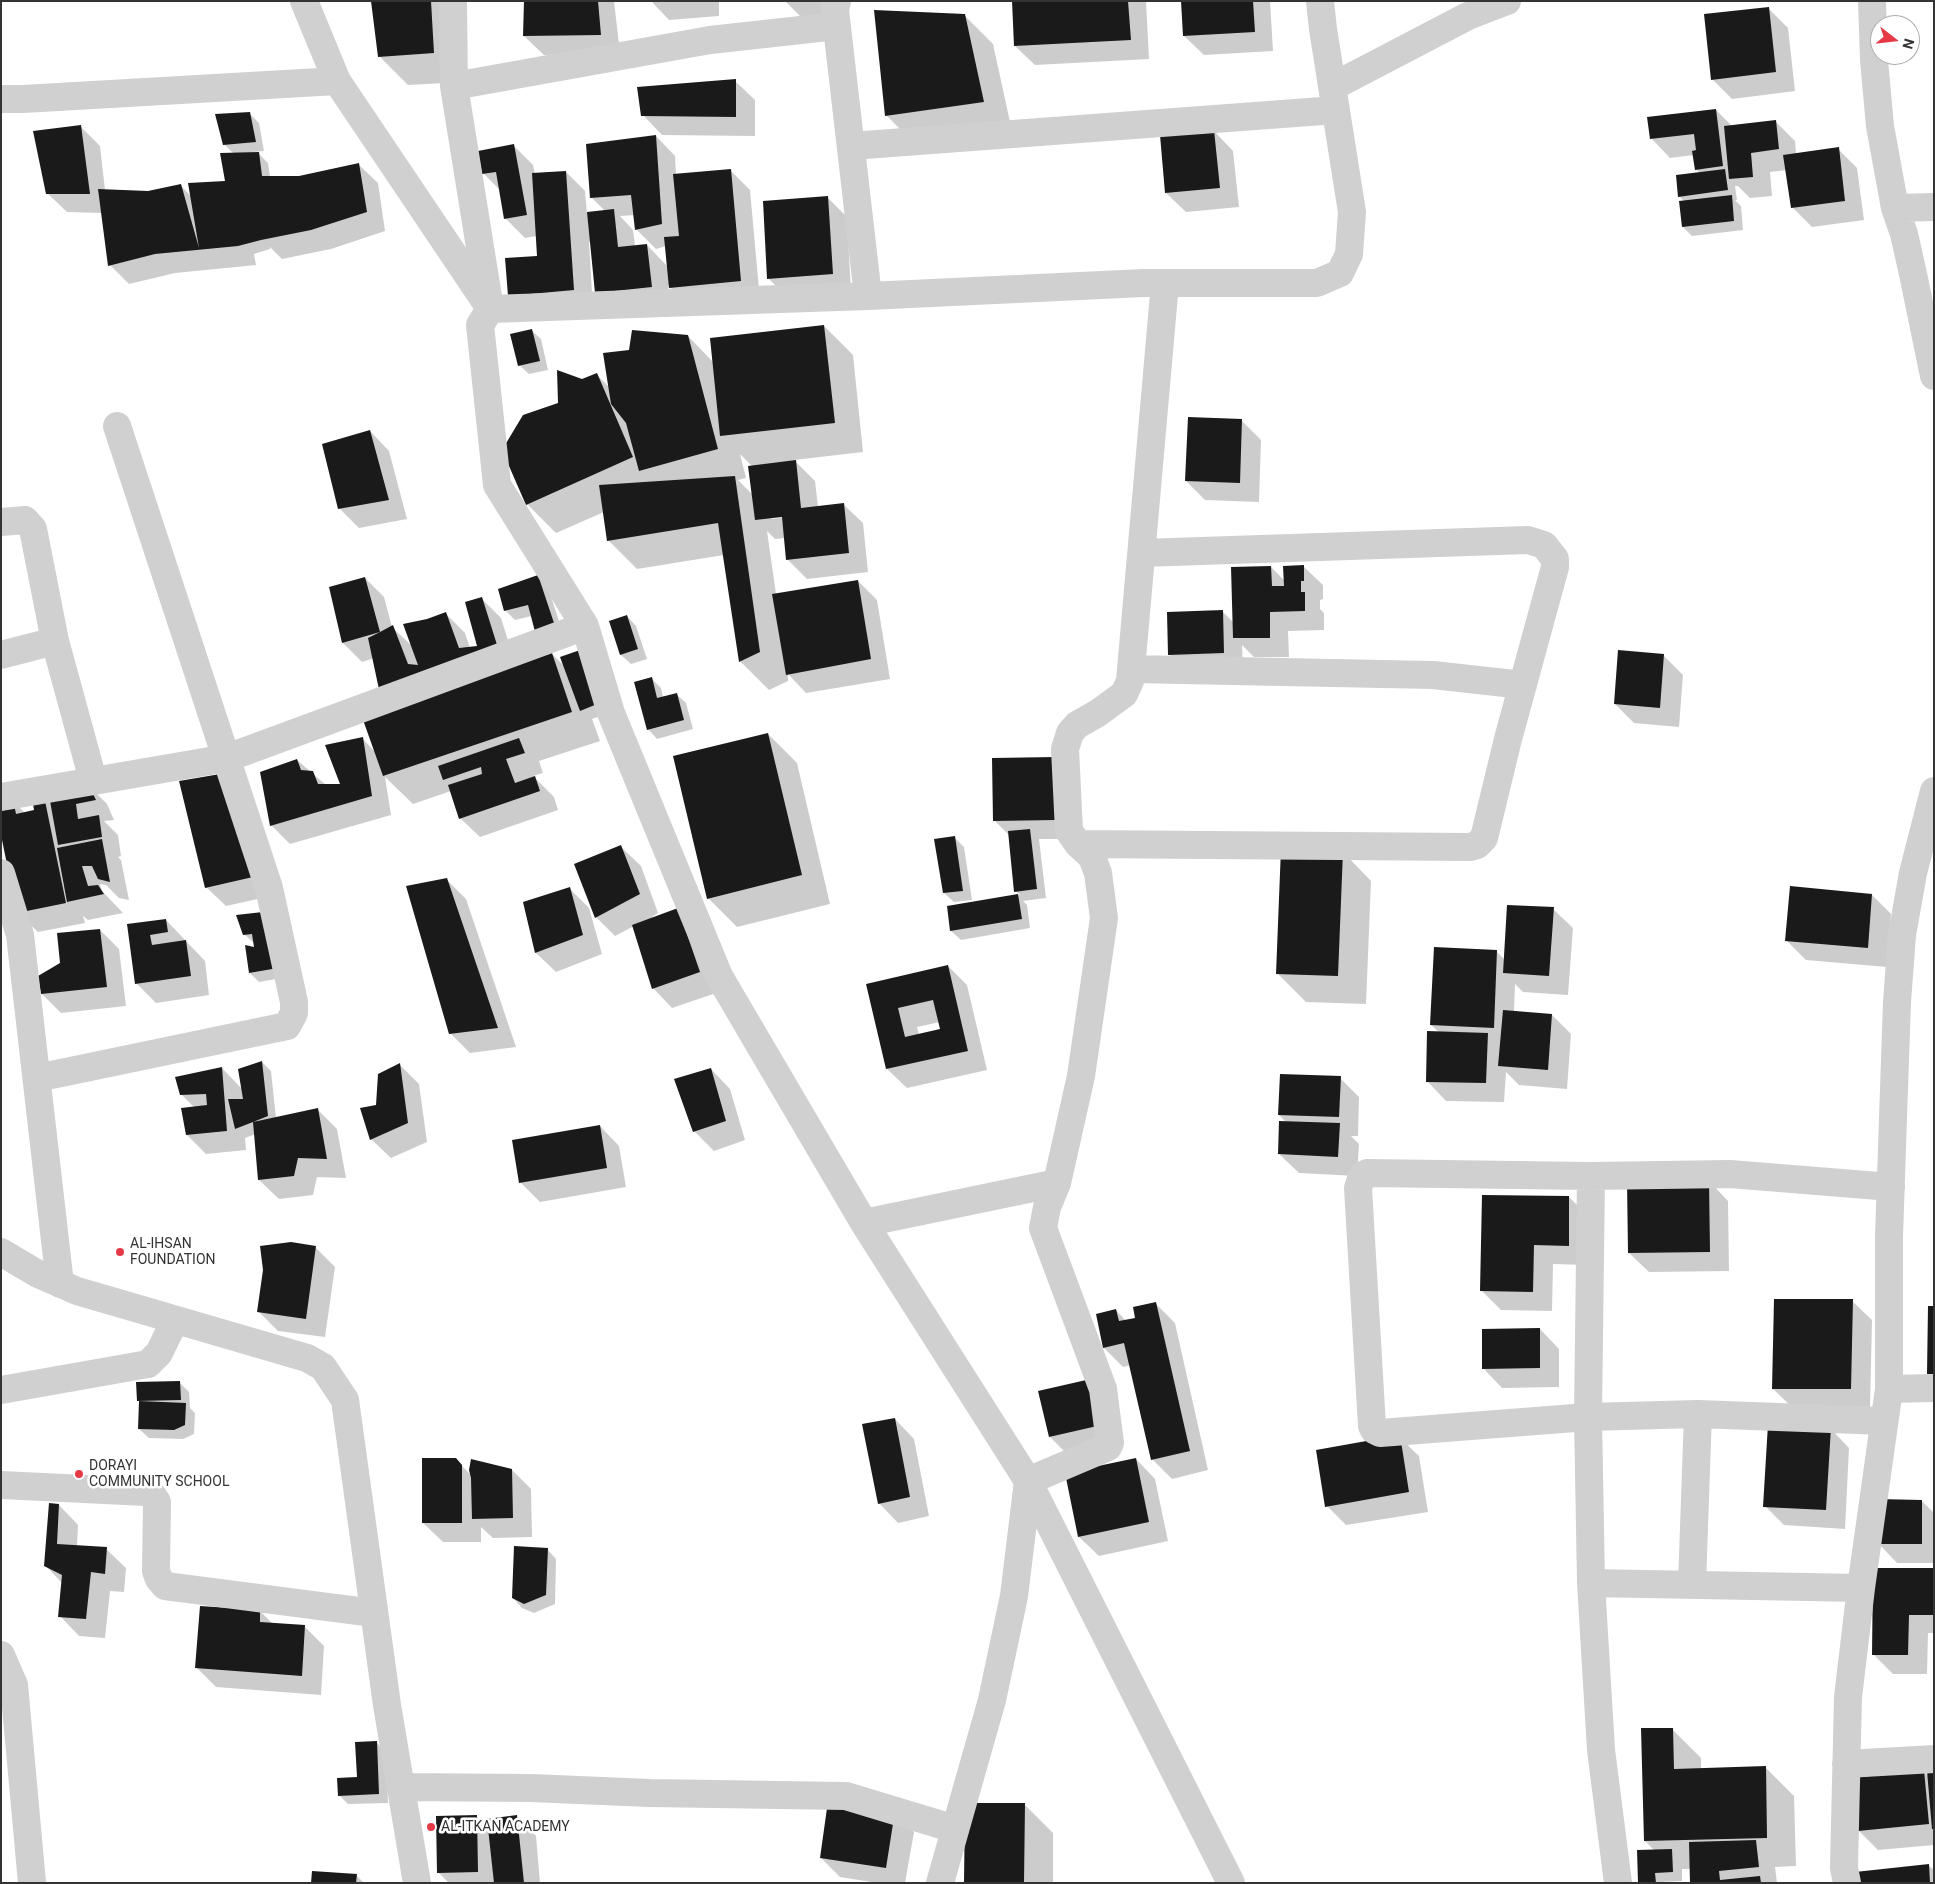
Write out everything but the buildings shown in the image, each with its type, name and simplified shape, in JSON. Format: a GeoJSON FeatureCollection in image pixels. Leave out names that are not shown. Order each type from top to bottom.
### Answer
{"type":"FeatureCollection","features":[{"type":"Feature","properties":{"kind":"street"},"geometry":{"type":"LineString","coordinates":[[304,1],[337,81],[490,309]]}},
{"type":"Feature","properties":{"kind":"street"},"geometry":{"type":"LineString","coordinates":[[452,1],[454,86],[490,309],[480,325],[497,485],[585,626],[611,713],[719,976],[864,1223],[1028,1481],[1231,1883]]}},
{"type":"Feature","properties":{"kind":"street"},"geometry":{"type":"LineString","coordinates":[[490,309],[868,296],[1144,283],[1317,283],[1340,273],[1349,254],[1352,212],[1320,1]]}},
{"type":"Feature","properties":{"kind":"street"},"geometry":{"type":"LineString","coordinates":[[851,146],[1334,98],[1468,16],[1507,1]]}},
{"type":"Feature","properties":{"kind":"street"},"geometry":{"type":"LineString","coordinates":[[1872,1],[1874,60],[1880,126],[1895,208],[1910,258],[1934,376]]}},
{"type":"Feature","properties":{"kind":"street"},"geometry":{"type":"LineString","coordinates":[[454,86],[710,40],[837,14],[868,296]]}},
{"type":"Feature","properties":{"kind":"street"},"geometry":{"type":"LineString","coordinates":[[1,99],[33,99],[337,81]]}},
{"type":"Feature","properties":{"kind":"street"},"geometry":{"type":"LineString","coordinates":[[1895,208],[1934,207]]}},
{"type":"Feature","properties":{"kind":"street"},"geometry":{"type":"LineString","coordinates":[[1028,1481],[1108,1447],[1110,1443],[1103,1389],[1044,1228],[1048,1207],[1057,1183],[1081,1076],[1104,918],[1098,873],[1092,858],[1078,844],[1069,831],[1066,749],[1070,733],[1077,725],[1098,713],[1124,694],[1128,688],[1132,668],[1165,283]]}},
{"type":"Feature","properties":{"kind":"street"},"geometry":{"type":"LineString","coordinates":[[37,1078],[287,1026],[294,1013],[294,1002],[270,888],[117,426]]}},
{"type":"Feature","properties":{"kind":"street"},"geometry":{"type":"LineString","coordinates":[[1,522],[25,520],[33,528],[55,641],[93,780]]}},
{"type":"Feature","properties":{"kind":"street"},"geometry":{"type":"LineString","coordinates":[[1078,844],[1470,847],[1477,845],[1484,838],[1523,685],[1556,567],[1555,558],[1544,545],[1528,540],[1142,553]]}},
{"type":"Feature","properties":{"kind":"street"},"geometry":{"type":"LineString","coordinates":[[1,797],[227,758],[585,626]]}},
{"type":"Feature","properties":{"kind":"street"},"geometry":{"type":"LineString","coordinates":[[1,655],[55,641]]}},
{"type":"Feature","properties":{"kind":"street"},"geometry":{"type":"LineString","coordinates":[[1132,668],[1433,674],[1523,685]]}},
{"type":"Feature","properties":{"kind":"street"},"geometry":{"type":"LineString","coordinates":[[1847,1883],[1844,1868],[1848,1698],[1861,1588],[1889,1389],[1891,1187],[1897,1002],[1902,935],[1914,873],[1934,790]]}},
{"type":"Feature","properties":{"kind":"street"},"geometry":{"type":"LineString","coordinates":[[1,873],[10,937],[37,1078],[60,1284]]}},
{"type":"Feature","properties":{"kind":"street"},"geometry":{"type":"LineString","coordinates":[[1884,1421],[1698,1414],[1588,1417],[1380,1433],[1374,1430],[1372,1426],[1358,1188],[1362,1176],[1367,1173],[1591,1176],[1730,1174],[1891,1187]]}},
{"type":"Feature","properties":{"kind":"street"},"geometry":{"type":"LineString","coordinates":[[1591,1176],[1588,1417],[1591,1583],[1601,1750],[1618,1883]]}},
{"type":"Feature","properties":{"kind":"street"},"geometry":{"type":"LineString","coordinates":[[864,1223],[1057,1183]]}},
{"type":"Feature","properties":{"kind":"street"},"geometry":{"type":"LineString","coordinates":[[1,1252],[38,1274],[77,1291],[307,1358],[323,1367],[345,1400],[374,1613],[400,1787],[417,1883]]}},
{"type":"Feature","properties":{"kind":"street"},"geometry":{"type":"LineString","coordinates":[[1,1390],[148,1364],[159,1353],[175,1320]]}},
{"type":"Feature","properties":{"kind":"street"},"geometry":{"type":"LineString","coordinates":[[1889,1389],[1934,1388]]}},
{"type":"Feature","properties":{"kind":"street"},"geometry":{"type":"LineString","coordinates":[[1692,1584],[1698,1414]]}},
{"type":"Feature","properties":{"kind":"street"},"geometry":{"type":"LineString","coordinates":[[940,1883],[992,1700],[1014,1596],[1028,1481]]}},
{"type":"Feature","properties":{"kind":"street"},"geometry":{"type":"LineString","coordinates":[[1,1484],[146,1492],[153,1496],[157,1502],[156,1571],[166,1586],[374,1613]]}},
{"type":"Feature","properties":{"kind":"street"},"geometry":{"type":"LineString","coordinates":[[1591,1583],[1861,1588]]}},
{"type":"Feature","properties":{"kind":"street"},"geometry":{"type":"LineString","coordinates":[[1,1655],[14,1685],[32,1883]]}},
{"type":"Feature","properties":{"kind":"street"},"geometry":{"type":"LineString","coordinates":[[1846,1764],[1934,1759]]}},
{"type":"Feature","properties":{"kind":"street"},"geometry":{"type":"LineString","coordinates":[[400,1787],[531,1788],[846,1796],[955,1829]]}},
{"type":"Feature","properties":{"kind":"place","name":"AL-IHSAN FOUNDATION"},"geometry":{"type":"Point","coordinates":[120,1252]}},
{"type":"Feature","properties":{"kind":"place","name":"DORAYI COMMUNITY SCHOOL"},"geometry":{"type":"Point","coordinates":[79,1474]}},
{"type":"Feature","properties":{"kind":"place","name":"AL-ITKAN ACADEMY"},"geometry":{"type":"Point","coordinates":[431,1827]}}]}
